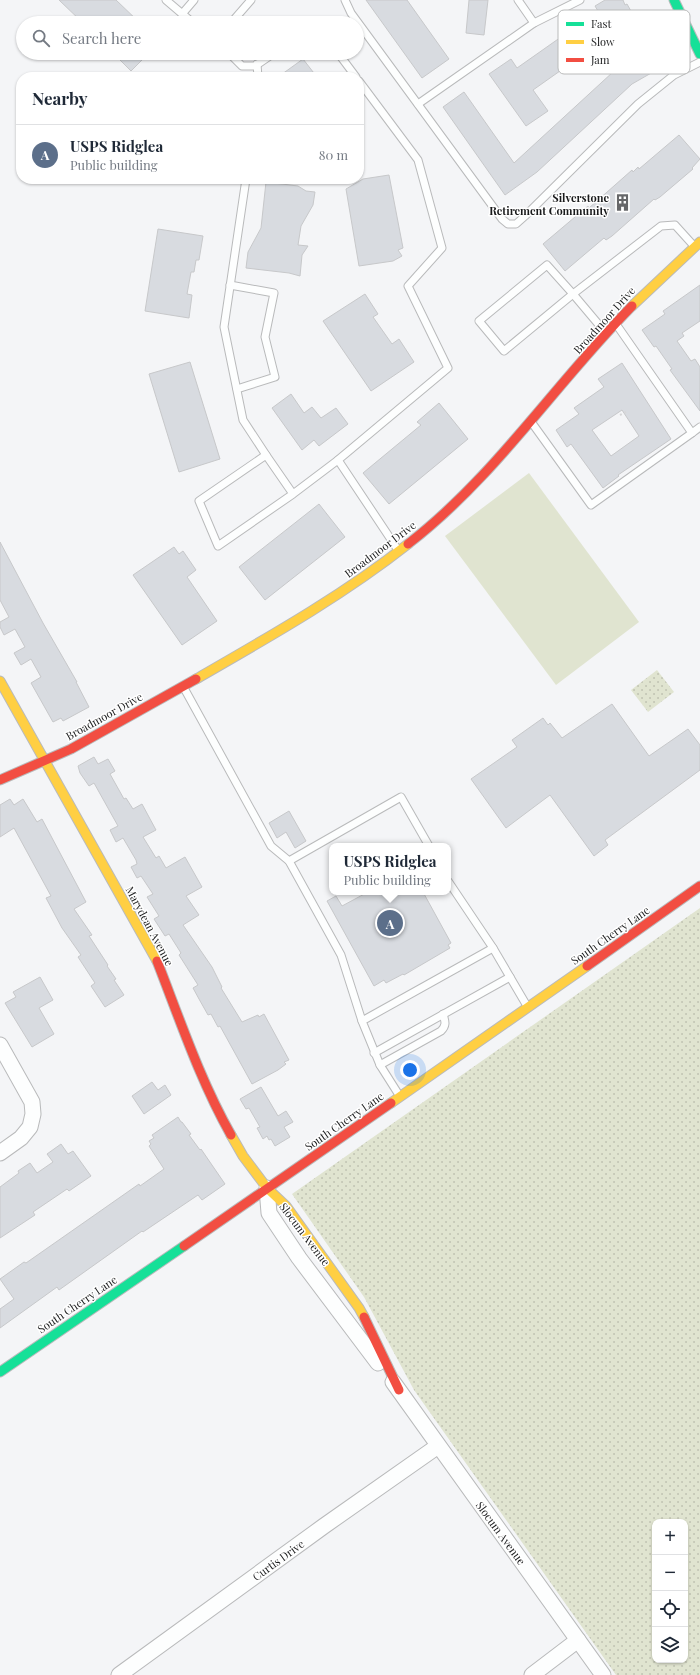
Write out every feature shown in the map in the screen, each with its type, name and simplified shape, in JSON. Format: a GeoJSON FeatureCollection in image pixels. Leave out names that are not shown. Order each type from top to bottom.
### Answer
{"type":"FeatureCollection","features":[{"type":"Feature","properties":{"kind":"street"},"geometry":{"type":"LineString","coordinates":[[674,0],[679,10]]}},
{"type":"Feature","properties":{"kind":"street"},"geometry":{"type":"LineString","coordinates":[[690,33],[700,54]]}},
{"type":"Feature","properties":{"kind":"street","name":"Broadmoor Drive"},"geometry":{"type":"LineString","coordinates":[[0,780],[81,744],[302,619],[372,573],[400,552],[446,512],[513,443],[616,323],[697,244]]}},
{"type":"Feature","properties":{"kind":"street","name":"Marydean Avenue"},"geometry":{"type":"LineString","coordinates":[[0,681],[156,958],[203,1080],[215,1106],[243,1156],[267,1188]]}},
{"type":"Feature","properties":{"kind":"street","name":"South Cherry Lane"},"geometry":{"type":"LineString","coordinates":[[0,1372],[400,1097],[700,886]]}},
{"type":"Feature","properties":{"kind":"street"},"geometry":{"type":"LineString","coordinates":[[0,1045],[32,1102],[33,1114],[30,1127],[21,1138],[0,1153]]}},
{"type":"Feature","properties":{"kind":"street","name":"Slocum Avenue"},"geometry":{"type":"LineString","coordinates":[[267,1188],[269,1213],[299,1258],[399,1390],[603,1675]]}},
{"type":"Feature","properties":{"kind":"street","name":"Curtis Drive"},"geometry":{"type":"LineString","coordinates":[[119,1675],[324,1526],[438,1446]]}},
{"type":"Feature","properties":{"kind":"street"},"geometry":{"type":"LineString","coordinates":[[532,1675],[578,1640]]}},
{"type":"Feature","properties":{"kind":"lane"},"geometry":{"type":"LineString","coordinates":[[166,0],[184,16]]}},
{"type":"Feature","properties":{"kind":"lane"},"geometry":{"type":"LineString","coordinates":[[182,14],[194,0]]}},
{"type":"Feature","properties":{"kind":"lane"},"geometry":{"type":"LineString","coordinates":[[237,16],[251,0]]}},
{"type":"Feature","properties":{"kind":"lane"},"geometry":{"type":"LineString","coordinates":[[344,0],[353,16]]}},
{"type":"Feature","properties":{"kind":"lane"},"geometry":{"type":"LineString","coordinates":[[518,0],[534,23]]}},
{"type":"Feature","properties":{"kind":"lane"},"geometry":{"type":"LineString","coordinates":[[560,10],[580,0]]}},
{"type":"Feature","properties":{"kind":"lane"},"geometry":{"type":"LineString","coordinates":[[418,104],[534,23],[558,11]]}},
{"type":"Feature","properties":{"kind":"lane"},"geometry":{"type":"LineString","coordinates":[[364,31],[502,218],[508,224],[516,224],[638,104],[678,74]]}},
{"type":"Feature","properties":{"kind":"lane"},"geometry":{"type":"LineString","coordinates":[[236,60],[242,66],[255,66],[263,60]]}},
{"type":"Feature","properties":{"kind":"lane"},"geometry":{"type":"LineString","coordinates":[[343,60],[352,72]]}},
{"type":"Feature","properties":{"kind":"lane"},"geometry":{"type":"LineString","coordinates":[[690,67],[700,62]]}},
{"type":"Feature","properties":{"kind":"lane"},"geometry":{"type":"LineString","coordinates":[[257,64],[258,72]]}},
{"type":"Feature","properties":{"kind":"lane"},"geometry":{"type":"LineString","coordinates":[[266,455],[199,501],[218,546],[293,494],[338,460],[448,368],[408,286],[442,248],[418,160],[364,88]]}},
{"type":"Feature","properties":{"kind":"lane"},"geometry":{"type":"LineString","coordinates":[[245,184],[224,327],[243,420],[293,494]]}},
{"type":"Feature","properties":{"kind":"lane"},"geometry":{"type":"LineString","coordinates":[[606,334],[573,294],[547,264],[479,321],[504,351],[573,294],[661,226],[674,225],[697,244]]}},
{"type":"Feature","properties":{"kind":"lane"},"geometry":{"type":"LineString","coordinates":[[230,285],[274,293],[265,337],[275,377],[237,389]]}},
{"type":"Feature","properties":{"kind":"lane"},"geometry":{"type":"LineString","coordinates":[[616,323],[692,433]]}},
{"type":"Feature","properties":{"kind":"lane"},"geometry":{"type":"LineString","coordinates":[[531,422],[591,505],[700,428]]}},
{"type":"Feature","properties":{"kind":"lane"},"geometry":{"type":"LineString","coordinates":[[338,460],[400,552]]}},
{"type":"Feature","properties":{"kind":"lane"},"geometry":{"type":"LineString","coordinates":[[183,686],[271,846],[289,860],[341,954],[362,1021],[374,1053],[400,1097]]}},
{"type":"Feature","properties":{"kind":"lane"},"geometry":{"type":"LineString","coordinates":[[289,860],[401,797],[427,843]]}},
{"type":"Feature","properties":{"kind":"lane"},"geometry":{"type":"LineString","coordinates":[[451,885],[494,948],[527,1007]]}},
{"type":"Feature","properties":{"kind":"lane"},"geometry":{"type":"LineString","coordinates":[[362,1021],[494,948]]}},
{"type":"Feature","properties":{"kind":"lane"},"geometry":{"type":"LineString","coordinates":[[374,1053],[510,977]]}},
{"type":"Feature","properties":{"kind":"lane"},"geometry":{"type":"LineString","coordinates":[[380,1065],[441,1031],[445,1027],[446,1022],[443,1014]]}},
{"type":"Feature","properties":{"kind":"path"},"geometry":{"type":"LineString","coordinates":[[620,416],[626,412]]}},
{"type":"Feature","properties":{"kind":"green space"},"geometry":{"type":"Polygon","coordinates":[[[529,473],[639,622],[556,685],[445,536],[529,473]]]}},
{"type":"Feature","properties":{"kind":"green space"},"geometry":{"type":"Polygon","coordinates":[[[657,670],[674,692],[648,712],[631,690],[657,670]]]}},
{"type":"Feature","properties":{"kind":"green space"},"geometry":{"type":"Polygon","coordinates":[[[700,908],[700,1675],[616,1675],[414,1390],[364,1297],[292,1194],[700,908]]]}},
{"type":"Feature","properties":{"kind":"building"},"geometry":{"type":"Polygon","coordinates":[[[59,0],[116,0],[133,16],[76,16],[59,0]]]}},
{"type":"Feature","properties":{"kind":"building"},"geometry":{"type":"Polygon","coordinates":[[[366,0],[407,0],[449,59],[422,78],[366,0]]]}},
{"type":"Feature","properties":{"kind":"building"},"geometry":{"type":"Polygon","coordinates":[[[469,0],[488,0],[484,35],[466,33],[469,0]]]}},
{"type":"Feature","properties":{"kind":"building"},"geometry":{"type":"Polygon","coordinates":[[[605,0],[623,0],[625,5],[627,4],[630,10],[597,10],[595,6],[605,0]]]}},
{"type":"Feature","properties":{"kind":"building"},"geometry":{"type":"Polygon","coordinates":[[[558,39],[558,72],[533,90],[548,111],[526,126],[489,74],[511,59],[517,68],[558,39]]]}},
{"type":"Feature","properties":{"kind":"building"},"geometry":{"type":"Polygon","coordinates":[[[120,60],[142,60],[131,71],[120,60]]]}},
{"type":"Feature","properties":{"kind":"building"},"geometry":{"type":"Polygon","coordinates":[[[304,60],[313,72],[285,72],[304,60]]]}},
{"type":"Feature","properties":{"kind":"building"},"geometry":{"type":"Polygon","coordinates":[[[611,74],[650,74],[632,84],[537,172],[505,195],[443,107],[464,92],[514,163],[611,74]]]}},
{"type":"Feature","properties":{"kind":"building","name":"Silverstone Retirement Community"},"geometry":{"type":"Polygon","coordinates":[[[679,135],[700,159],[692,168],[693,169],[660,197],[655,200],[654,199],[612,236],[606,240],[604,238],[565,271],[543,244],[588,206],[589,208],[632,170],[633,172],[638,167],[639,169],[679,135]]]}},
{"type":"Feature","properties":{"kind":"building"},"geometry":{"type":"Polygon","coordinates":[[[389,175],[403,248],[398,250],[402,256],[393,261],[359,266],[346,189],[354,184],[364,184],[364,179],[389,175]]]}},
{"type":"Feature","properties":{"kind":"building"},"geometry":{"type":"Polygon","coordinates":[[[266,184],[298,186],[306,191],[315,192],[313,205],[301,226],[298,245],[308,246],[302,255],[300,276],[289,273],[246,268],[248,252],[261,228],[266,184]]]}},
{"type":"Feature","properties":{"kind":"building"},"geometry":{"type":"Polygon","coordinates":[[[158,229],[203,236],[199,260],[196,260],[194,272],[191,272],[187,294],[192,295],[189,318],[145,311],[158,229]]]}},
{"type":"Feature","properties":{"kind":"building"},"geometry":{"type":"Polygon","coordinates":[[[700,285],[700,321],[682,333],[684,336],[677,341],[691,361],[695,359],[700,367],[700,411],[670,370],[672,369],[656,346],[654,347],[642,330],[665,314],[663,311],[700,285]]]}},
{"type":"Feature","properties":{"kind":"building"},"geometry":{"type":"Polygon","coordinates":[[[365,294],[378,314],[373,317],[392,344],[399,339],[414,362],[371,391],[323,321],[365,294]]]}},
{"type":"Feature","properties":{"kind":"building"},"geometry":{"type":"Polygon","coordinates":[[[190,362],[220,459],[179,472],[149,374],[190,362]]]}},
{"type":"Feature","properties":{"kind":"building"},"geometry":{"type":"Polygon","coordinates":[[[622,363],[671,439],[618,475],[619,476],[603,488],[571,444],[567,447],[556,430],[579,414],[574,408],[604,387],[598,379],[622,363]],[[622,410],[592,430],[611,456],[639,436],[622,410]]]}},
{"type":"Feature","properties":{"kind":"building"},"geometry":{"type":"Polygon","coordinates":[[[291,394],[304,413],[312,407],[321,418],[336,408],[348,424],[319,446],[314,440],[302,450],[272,408],[291,394]]]}},
{"type":"Feature","properties":{"kind":"building"},"geometry":{"type":"Polygon","coordinates":[[[439,403],[468,439],[389,504],[363,473],[421,425],[417,422],[439,403]]]}},
{"type":"Feature","properties":{"kind":"building"},"geometry":{"type":"Polygon","coordinates":[[[319,504],[345,537],[265,600],[239,567],[319,504]]]}},
{"type":"Feature","properties":{"kind":"building"},"geometry":{"type":"Polygon","coordinates":[[[0,542],[43,623],[77,682],[89,707],[63,721],[61,718],[53,722],[31,683],[41,677],[31,659],[21,665],[14,653],[25,647],[15,629],[4,635],[0,627],[0,622],[9,617],[0,600],[0,542]]]}},
{"type":"Feature","properties":{"kind":"building"},"geometry":{"type":"Polygon","coordinates":[[[174,547],[179,554],[183,551],[196,570],[187,577],[217,621],[182,645],[133,575],[174,547]]]}},
{"type":"Feature","properties":{"kind":"building"},"geometry":{"type":"Polygon","coordinates":[[[612,704],[649,756],[688,729],[700,745],[700,770],[605,840],[608,845],[594,856],[550,795],[506,828],[471,779],[517,747],[512,740],[543,718],[548,725],[550,723],[562,738],[612,704]]]}},
{"type":"Feature","properties":{"kind":"building"},"geometry":{"type":"Polygon","coordinates":[[[94,757],[98,764],[108,759],[115,771],[110,774],[124,799],[126,798],[133,809],[142,804],[156,830],[143,837],[156,858],[159,856],[166,868],[185,857],[202,887],[186,896],[199,915],[183,925],[212,967],[222,987],[221,988],[242,1022],[264,1014],[289,1060],[284,1062],[286,1064],[278,1070],[252,1084],[220,1026],[218,1027],[211,1014],[208,1015],[193,988],[198,985],[179,955],[181,953],[169,934],[165,936],[154,919],[159,916],[147,897],[153,894],[141,876],[137,878],[131,867],[137,864],[136,860],[123,838],[116,842],[110,830],[118,826],[94,783],[89,786],[80,773],[78,766],[94,757]]]}},
{"type":"Feature","properties":{"kind":"building"},"geometry":{"type":"Polygon","coordinates":[[[10,799],[14,805],[23,799],[37,822],[42,819],[86,902],[74,909],[92,935],[89,936],[108,965],[107,966],[116,979],[114,980],[124,995],[105,1007],[91,986],[95,983],[78,957],[81,955],[62,928],[46,898],[51,896],[14,828],[0,837],[0,805],[10,799]]]}},
{"type":"Feature","properties":{"kind":"building"},"geometry":{"type":"Polygon","coordinates":[[[289,811],[306,841],[295,848],[286,832],[277,838],[269,823],[289,811]]]}},
{"type":"Feature","properties":{"kind":"building"},"geometry":{"type":"Polygon","coordinates":[[[362,895],[425,895],[451,943],[448,945],[450,948],[404,975],[403,974],[386,983],[384,980],[374,986],[327,901],[336,896],[342,906],[362,895]]]}},
{"type":"Feature","properties":{"kind":"building"},"geometry":{"type":"Polygon","coordinates":[[[40,977],[53,1000],[39,1008],[54,1034],[32,1047],[5,1003],[16,997],[13,992],[40,977]]]}},
{"type":"Feature","properties":{"kind":"building"},"geometry":{"type":"Polygon","coordinates":[[[152,1082],[158,1090],[165,1085],[171,1095],[144,1114],[132,1096],[152,1082]]]}},
{"type":"Feature","properties":{"kind":"building"},"geometry":{"type":"Polygon","coordinates":[[[261,1087],[278,1116],[286,1111],[293,1122],[284,1127],[290,1137],[275,1146],[271,1139],[269,1140],[267,1136],[263,1139],[257,1128],[260,1127],[249,1108],[246,1109],[240,1099],[261,1087]]]}},
{"type":"Feature","properties":{"kind":"building"},"geometry":{"type":"Polygon","coordinates":[[[178,1117],[191,1134],[189,1135],[200,1150],[201,1149],[225,1184],[202,1200],[198,1195],[143,1232],[142,1231],[59,1290],[57,1287],[0,1328],[0,1309],[14,1299],[0,1279],[24,1262],[26,1263],[139,1184],[140,1186],[164,1169],[149,1146],[151,1144],[149,1141],[154,1138],[152,1135],[178,1117]]]}},
{"type":"Feature","properties":{"kind":"building"},"geometry":{"type":"Polygon","coordinates":[[[61,1144],[68,1154],[73,1151],[91,1176],[69,1191],[67,1189],[33,1212],[35,1215],[0,1238],[0,1187],[19,1173],[18,1171],[30,1163],[37,1173],[53,1162],[47,1154],[61,1144]]]}},
{"type":"Feature","properties":{"kind":"traffic: fast"},"geometry":{"type":"LineString","coordinates":[[674,0],[679,10]]}},
{"type":"Feature","properties":{"kind":"traffic: fast"},"geometry":{"type":"LineString","coordinates":[[690,33],[700,54]]}},
{"type":"Feature","properties":{"kind":"traffic: fast"},"geometry":{"type":"LineString","coordinates":[[0,1372],[184,1246]]}},
{"type":"Feature","properties":{"kind":"traffic: slow"},"geometry":{"type":"LineString","coordinates":[[632,306],[700,242]]}},
{"type":"Feature","properties":{"kind":"traffic: slow"},"geometry":{"type":"LineString","coordinates":[[196,679],[278,632],[357,581],[408,544]]}},
{"type":"Feature","properties":{"kind":"traffic: slow"},"geometry":{"type":"LineString","coordinates":[[0,681],[157,961]]}},
{"type":"Feature","properties":{"kind":"traffic: slow"},"geometry":{"type":"LineString","coordinates":[[391,1103],[587,966]]}},
{"type":"Feature","properties":{"kind":"traffic: slow"},"geometry":{"type":"LineString","coordinates":[[231,1135],[243,1156],[267,1188],[286,1206],[364,1317]]}},
{"type":"Feature","properties":{"kind":"traffic: jam"},"geometry":{"type":"LineString","coordinates":[[408,544],[469,490],[632,306]]}},
{"type":"Feature","properties":{"kind":"traffic: jam"},"geometry":{"type":"LineString","coordinates":[[0,780],[71,749],[196,679]]}},
{"type":"Feature","properties":{"kind":"traffic: jam"},"geometry":{"type":"LineString","coordinates":[[587,966],[700,886]]}},
{"type":"Feature","properties":{"kind":"traffic: jam"},"geometry":{"type":"LineString","coordinates":[[157,961],[200,1071],[231,1135]]}},
{"type":"Feature","properties":{"kind":"traffic: jam"},"geometry":{"type":"LineString","coordinates":[[184,1246],[391,1103]]}},
{"type":"Feature","properties":{"kind":"traffic: jam"},"geometry":{"type":"LineString","coordinates":[[364,1317],[399,1390]]}},
{"type":"Feature","properties":{"kind":"place","name":"Silverstone Retirement Community"},"geometry":{"type":"Point","coordinates":[622,203]}},
{"type":"Feature","properties":{"kind":"place","name":"USPS Ridglea"},"geometry":{"type":"Point","coordinates":[390,923]}}]}
